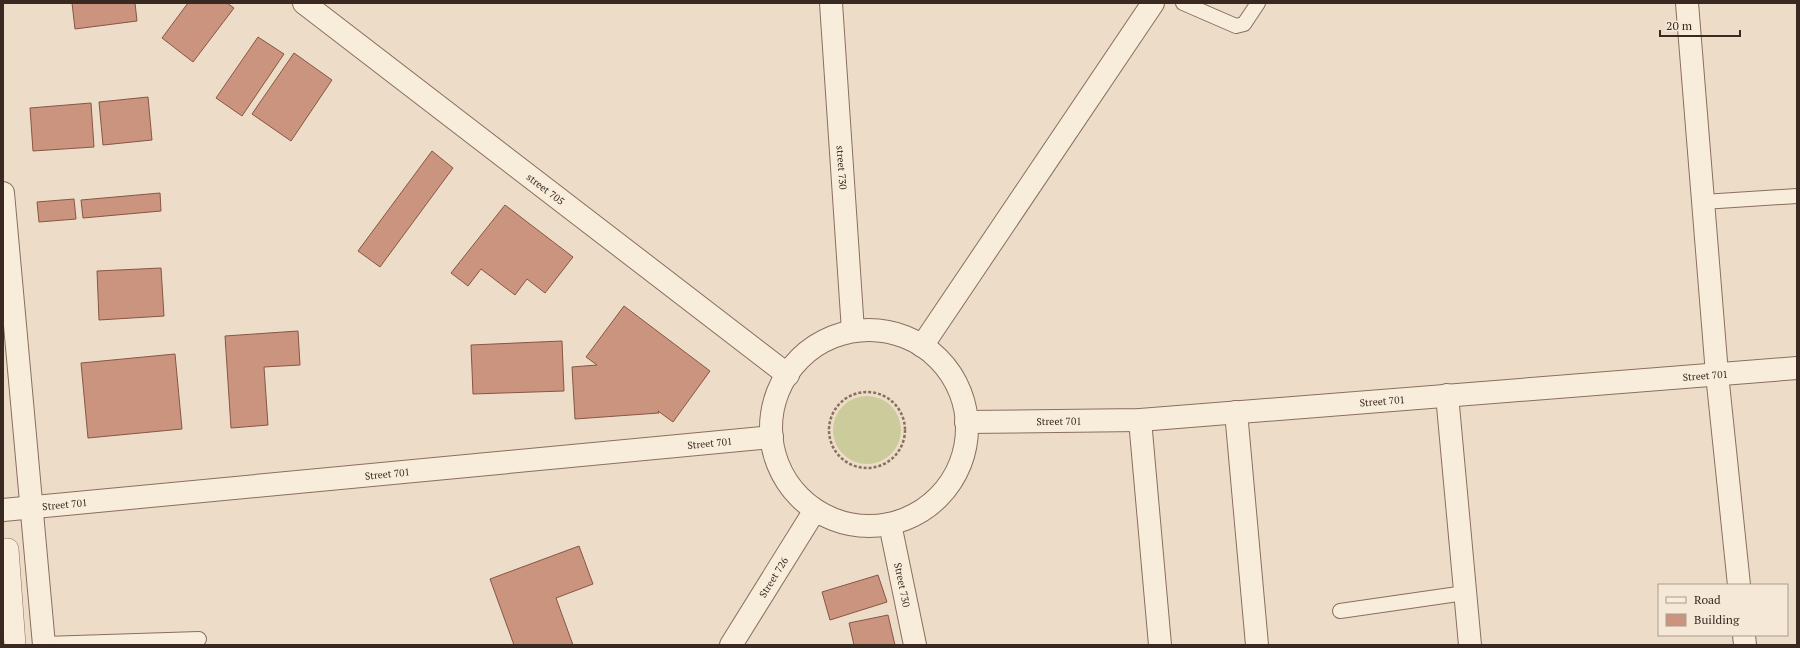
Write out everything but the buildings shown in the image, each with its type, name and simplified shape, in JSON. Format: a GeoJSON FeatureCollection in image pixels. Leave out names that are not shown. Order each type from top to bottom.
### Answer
{"type":"FeatureCollection","features":[{"type":"Feature","properties":{"kind":"street","name":"street 705"},"geometry":{"type":"LineString","coordinates":[[304,3],[788,375]]}},
{"type":"Feature","properties":{"kind":"street","name":"street 730"},"geometry":{"type":"LineString","coordinates":[[831,3],[853,331]]}},
{"type":"Feature","properties":{"kind":"street"},"geometry":{"type":"LineString","coordinates":[[922,346],[1153,3]]}},
{"type":"Feature","properties":{"kind":"street"},"geometry":{"type":"LineString","coordinates":[[1687,3],[1717,374],[1739,584]]}},
{"type":"Feature","properties":{"kind":"street"},"geometry":{"type":"LineString","coordinates":[[3,193],[44,644]]}},
{"type":"Feature","properties":{"kind":"street"},"geometry":{"type":"LineString","coordinates":[[853,331],[886,332],[909,339],[922,346],[935,356],[951,376],[962,398],[966,422],[965,446],[957,469],[945,489],[926,508],[913,516],[890,524],[868,526],[856,525],[830,518],[815,510],[797,495],[782,472],[777,460],[772,437],[774,405],[788,375],[806,354],[819,344],[833,337],[853,331]]}},
{"type":"Feature","properties":{"kind":"street","name":"Street 701"},"geometry":{"type":"LineString","coordinates":[[966,422],[1140,420],[1797,368]]}},
{"type":"Feature","properties":{"kind":"street"},"geometry":{"type":"LineString","coordinates":[[1447,395],[1470,645]]}},
{"type":"Feature","properties":{"kind":"street"},"geometry":{"type":"LineString","coordinates":[[1236,412],[1257,645]]}},
{"type":"Feature","properties":{"kind":"street"},"geometry":{"type":"LineString","coordinates":[[1140,420],[1160,645]]}},
{"type":"Feature","properties":{"kind":"street","name":"Street 701"},"geometry":{"type":"LineString","coordinates":[[3,510],[772,437]]}},
{"type":"Feature","properties":{"kind":"street","name":"Street 726"},"geometry":{"type":"LineString","coordinates":[[731,645],[815,510]]}},
{"type":"Feature","properties":{"kind":"street","name":"Street 730"},"geometry":{"type":"LineString","coordinates":[[890,524],[915,645]]}},
{"type":"Feature","properties":{"kind":"street"},"geometry":{"type":"LineString","coordinates":[[3,549],[8,549],[15,645]]}},
{"type":"Feature","properties":{"kind":"lane"},"geometry":{"type":"LineString","coordinates":[[1182,3],[1236,26],[1244,24],[1258,3]]}},
{"type":"Feature","properties":{"kind":"lane"},"geometry":{"type":"LineString","coordinates":[[1703,202],[1797,196]]}},
{"type":"Feature","properties":{"kind":"lane"},"geometry":{"type":"LineString","coordinates":[[1340,610],[1465,593]]}},
{"type":"Feature","properties":{"kind":"lane"},"geometry":{"type":"LineString","coordinates":[[44,644],[199,639]]}},
{"type":"Feature","properties":{"kind":"path"},"geometry":{"type":"LineString","coordinates":[[862,392],[875,392],[888,398],[896,405],[904,422],[905,435],[898,452],[891,460],[875,467],[858,467],[843,460],[833,447],[829,436],[830,419],[836,408],[844,399],[862,392]]}},
{"type":"Feature","properties":{"kind":"green space"},"geometry":{"type":"Polygon","coordinates":[[[867,396],[880,399],[891,406],[898,417],[901,430],[898,443],[891,454],[880,461],[867,464],[854,461],[843,454],[836,443],[833,430],[836,417],[843,406],[854,399],[867,396]]]}}]}
